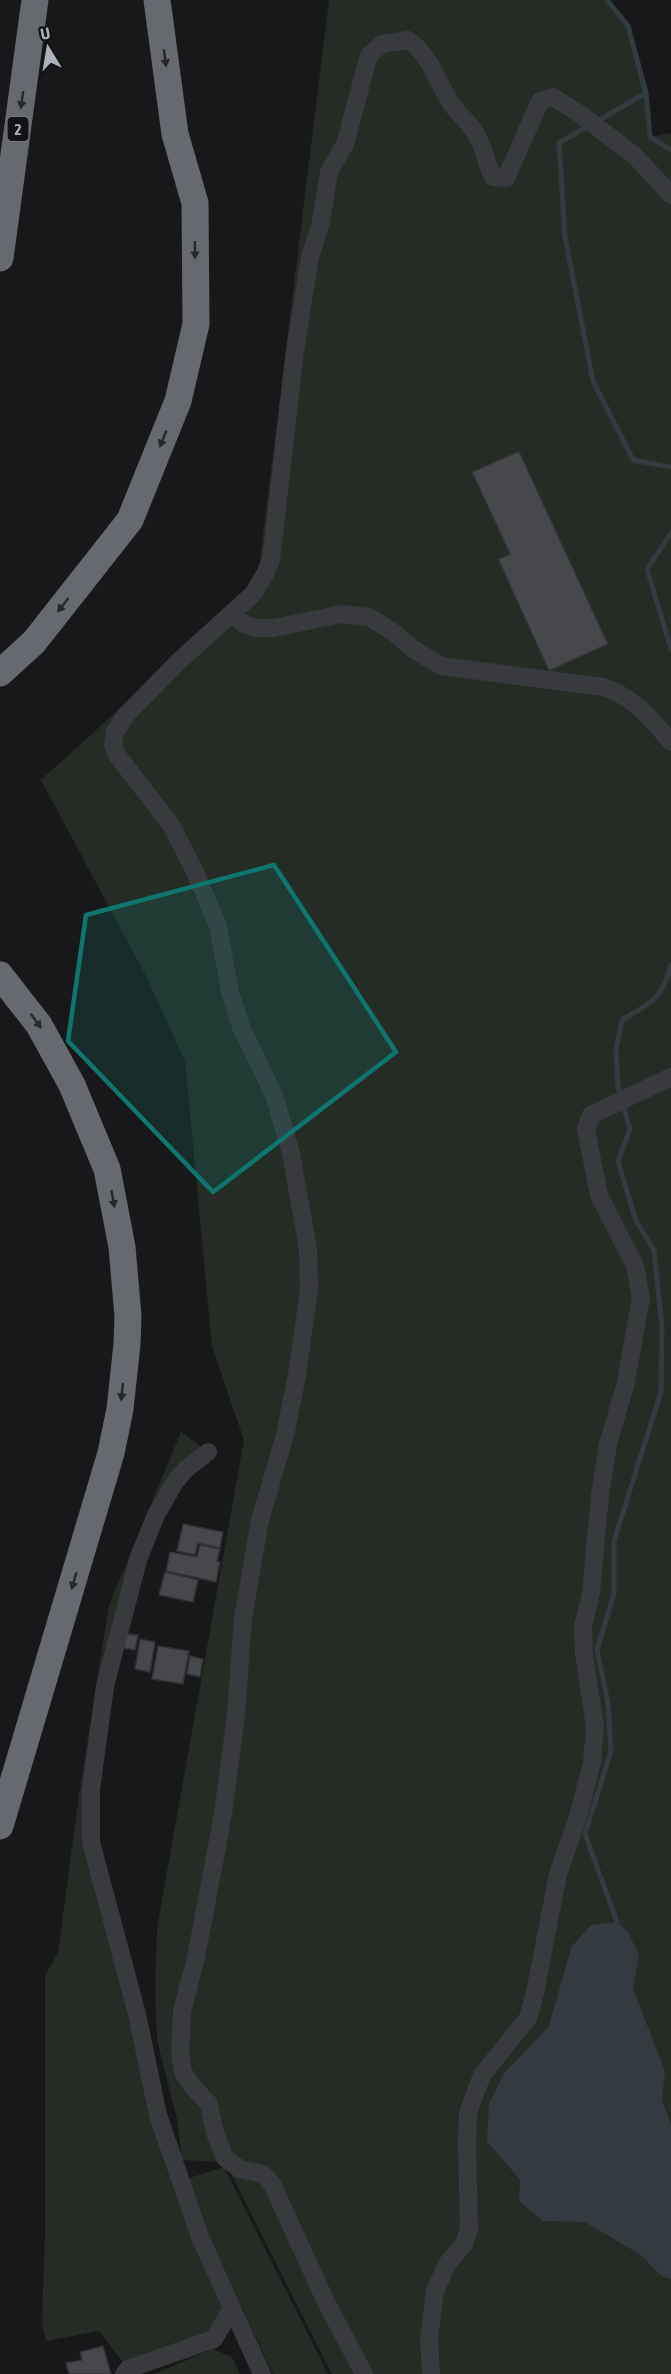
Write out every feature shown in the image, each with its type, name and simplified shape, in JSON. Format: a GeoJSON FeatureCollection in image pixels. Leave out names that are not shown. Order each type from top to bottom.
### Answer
{"type":"FeatureCollection","features":[{"type":"Feature","properties":{"kind":"highway","name":"2"},"geometry":{"type":"LineString","coordinates":[[0,258],[35,0]]}},
{"type":"Feature","properties":{"kind":"highway"},"geometry":{"type":"LineString","coordinates":[[0,673],[34,642],[130,520],[178,401],[196,324],[195,203],[175,134],[157,0]]}},
{"type":"Feature","properties":{"kind":"highway"},"geometry":{"type":"LineString","coordinates":[[0,975],[39,1025],[72,1085],[108,1169],[122,1247],[128,1316],[120,1409],[111,1453],[0,1826]]}},
{"type":"Feature","properties":{"kind":"lane"},"geometry":{"type":"LineString","coordinates":[[364,2374],[326,2302],[272,2184],[262,2174],[240,2169],[225,2158],[215,2133],[209,2104],[183,2072],[180,2053],[182,2011],[196,1958],[223,1814],[236,1715],[243,1618],[260,1520],[285,1435],[297,1375],[309,1290],[308,1250],[291,1153],[274,1095],[241,1027],[230,992],[218,926],[196,874],[171,825],[117,755],[113,738],[119,724],[178,662],[253,594],[271,560],[295,351],[310,257],[321,222],[329,172],[345,144],[369,55],[382,44],[408,40],[418,46],[452,105],[478,137],[493,177],[506,178],[540,100],[553,97],[580,114],[635,156],[671,195]]}},
{"type":"Feature","properties":{"kind":"lane"},"geometry":{"type":"LineString","coordinates":[[232,614],[244,624],[256,628],[273,628],[342,614],[369,617],[393,631],[413,649],[441,666],[603,687],[620,693],[641,709],[671,742]]}},
{"type":"Feature","properties":{"kind":"lane"},"geometry":{"type":"LineString","coordinates":[[431,2374],[429,2339],[435,2291],[447,2264],[464,2244],[470,2229],[466,2142],[468,2113],[482,2075],[528,2018],[535,1994],[558,1874],[578,1817],[592,1763],[596,1727],[584,1654],[583,1627],[591,1593],[600,1495],[608,1444],[625,1386],[641,1298],[635,1266],[599,1195],[586,1129],[591,1115],[671,1077]]}},
{"type":"Feature","properties":{"kind":"lane"},"geometry":{"type":"LineString","coordinates":[[208,1452],[185,1470],[175,1482],[156,1515],[139,1557],[105,1686],[91,1790],[91,1842],[137,2014],[158,2115],[200,2237],[262,2374]]}},
{"type":"Feature","properties":{"kind":"lane"},"geometry":{"type":"LineString","coordinates":[[214,2338],[232,2308]]}},
{"type":"Feature","properties":{"kind":"lane"},"geometry":{"type":"LineString","coordinates":[[124,2374],[128,2369],[214,2338],[248,2345]]}},
{"type":"Feature","properties":{"kind":"highlighted area"},"geometry":{"type":"Polygon","coordinates":[[[274,865],[396,1052],[213,1192],[68,1041],[86,915],[274,865]]]}},
{"type":"Feature","properties":{"kind":"shaded area"},"geometry":{"type":"Polygon","coordinates":[[[329,0],[607,0],[628,26],[646,93],[650,137],[671,133],[671,2374],[332,2374],[225,2162],[182,2160],[177,2119],[157,2040],[155,1990],[157,1928],[244,1440],[212,1346],[185,1062],[147,978],[41,780],[257,584],[329,0]]]}},
{"type":"Feature","properties":{"kind":"shaded area"},"geometry":{"type":"Polygon","coordinates":[[[181,1432],[208,1452],[187,1469],[128,1596],[91,1842],[158,2115],[232,2308],[214,2339],[128,2369],[99,2331],[46,2341],[42,2324],[45,2232],[45,1975],[58,1953],[79,1795],[109,1605],[181,1432]]]}},
{"type":"Feature","properties":{"kind":"shaded area"},"geometry":{"type":"Polygon","coordinates":[[[617,1922],[628,1932],[639,1955],[633,1989],[665,2071],[662,2100],[671,2125],[671,2279],[661,2276],[641,2255],[585,2222],[543,2221],[519,2201],[520,2180],[487,2141],[489,2104],[504,2073],[548,2028],[572,1946],[591,1925],[617,1922]]]}},
{"type":"Feature","properties":{"kind":"shaded area"},"geometry":{"type":"Polygon","coordinates":[[[224,2167],[328,2374],[273,2374],[183,2180],[224,2167]]]}},
{"type":"Feature","properties":{"kind":"shaded area"},"geometry":{"type":"Polygon","coordinates":[[[213,2349],[232,2357],[240,2374],[154,2374],[213,2349]]]}},
{"type":"Feature","properties":{"kind":"building"},"geometry":{"type":"Polygon","coordinates":[[[519,451],[608,644],[549,671],[498,559],[510,554],[472,472],[519,451]]]}},
{"type":"Feature","properties":{"kind":"building"},"geometry":{"type":"Polygon","coordinates":[[[183,1524],[223,1532],[220,1548],[198,1543],[195,1555],[177,1551],[183,1524]]]}},
{"type":"Feature","properties":{"kind":"building"},"geometry":{"type":"Polygon","coordinates":[[[200,1545],[220,1549],[216,1582],[166,1571],[170,1552],[197,1557],[200,1545]]]}},
{"type":"Feature","properties":{"kind":"building"},"geometry":{"type":"Polygon","coordinates":[[[165,1572],[198,1580],[193,1602],[159,1595],[165,1572]]]}},
{"type":"Feature","properties":{"kind":"building"},"geometry":{"type":"Polygon","coordinates":[[[125,1634],[138,1635],[135,1650],[123,1648],[125,1634]]]}},
{"type":"Feature","properties":{"kind":"building"},"geometry":{"type":"Polygon","coordinates":[[[140,1639],[155,1642],[150,1672],[135,1669],[140,1639]]]}},
{"type":"Feature","properties":{"kind":"building"},"geometry":{"type":"Polygon","coordinates":[[[158,1646],[189,1651],[183,1684],[152,1679],[158,1646]]]}},
{"type":"Feature","properties":{"kind":"building"},"geometry":{"type":"Polygon","coordinates":[[[190,1656],[203,1659],[200,1677],[187,1674],[190,1656]]]}},
{"type":"Feature","properties":{"kind":"building"},"geometry":{"type":"Polygon","coordinates":[[[103,2346],[111,2374],[69,2374],[66,2363],[82,2360],[80,2352],[103,2346]]]}},
{"type":"Feature","properties":{"kind":"waterway"},"geometry":{"type":"LineString","coordinates":[[607,0],[628,26],[646,93],[650,137],[671,150]]}},
{"type":"Feature","properties":{"kind":"waterway"},"geometry":{"type":"LineString","coordinates":[[646,93],[559,143],[565,237],[593,381],[633,460],[671,467]]}},
{"type":"Feature","properties":{"kind":"waterway"},"geometry":{"type":"LineString","coordinates":[[671,533],[647,569],[671,649]]}},
{"type":"Feature","properties":{"kind":"waterway"},"geometry":{"type":"LineString","coordinates":[[617,1922],[585,1834],[611,1751],[608,1703],[597,1650],[614,1593],[614,1541],[661,1392],[662,1328],[654,1250],[636,1221],[618,1161],[630,1129],[618,1087],[616,1049],[622,1020],[654,999],[664,986],[671,965]]}}]}
